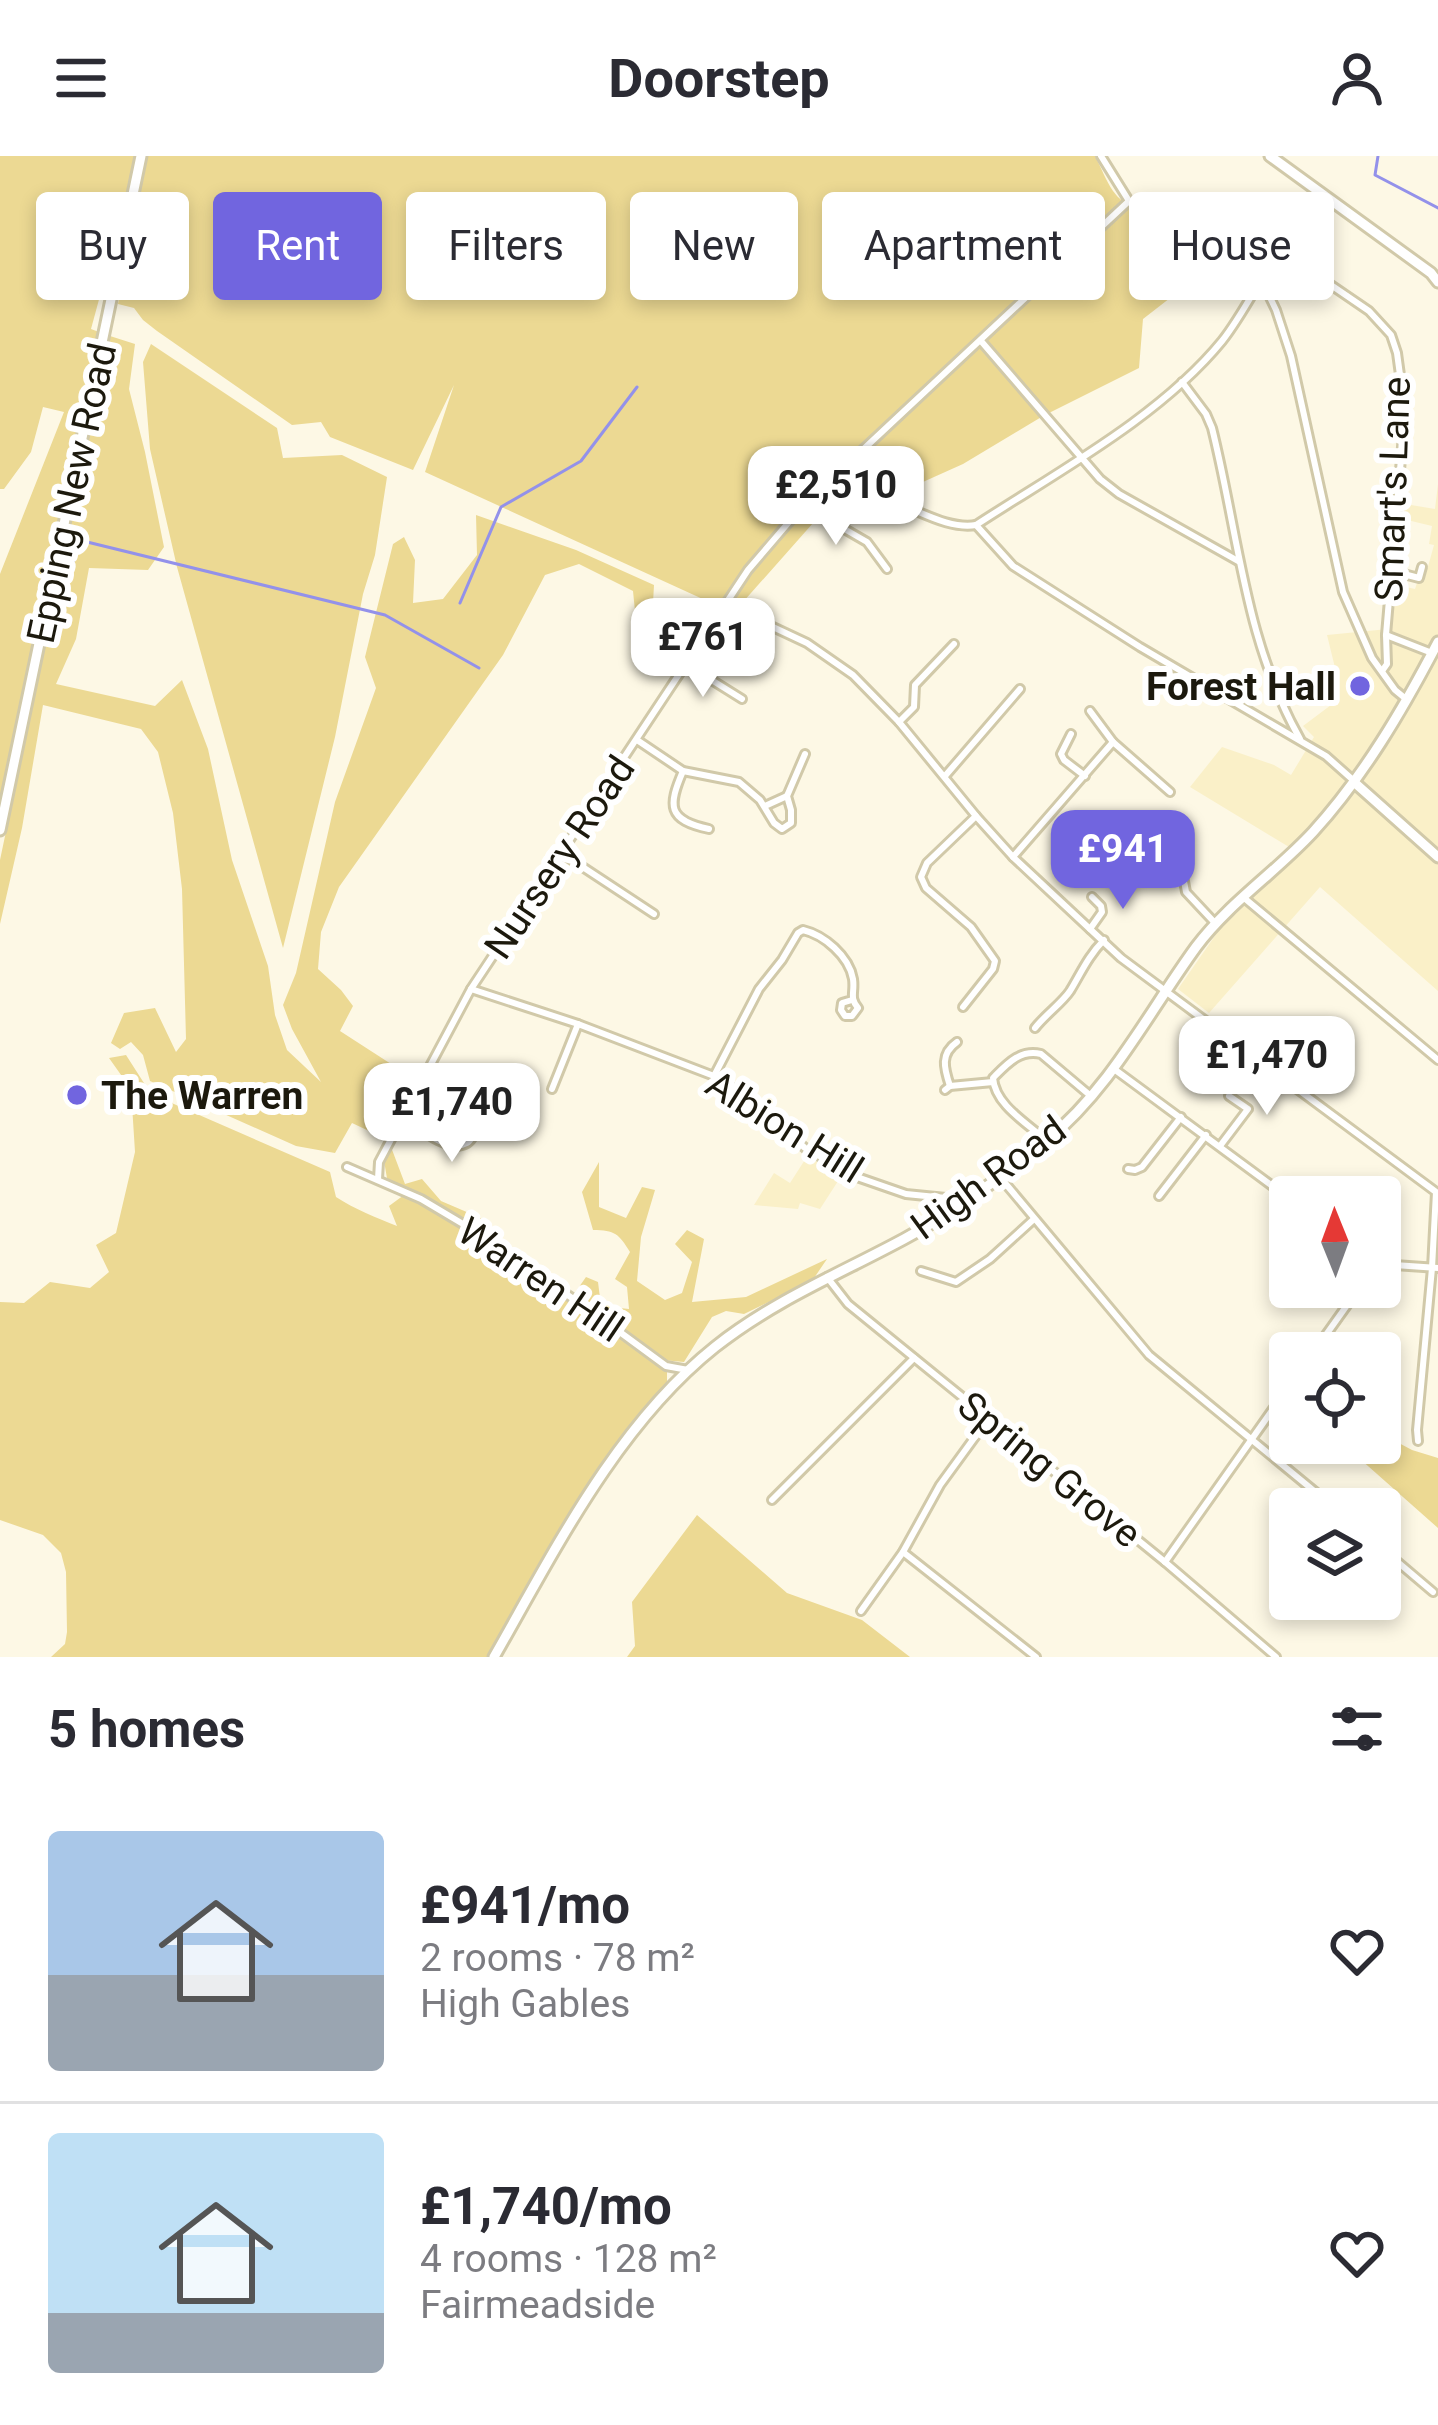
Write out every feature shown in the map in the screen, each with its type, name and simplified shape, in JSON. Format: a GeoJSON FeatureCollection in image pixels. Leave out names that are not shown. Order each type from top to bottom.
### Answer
{"type":"FeatureCollection","features":[{"type":"Feature","properties":{"kind":"main road","name":"Epping New Road"},"geometry":{"type":"LineString","coordinates":[[0,830],[141,156]]}},
{"type":"Feature","properties":{"kind":"main road"},"geometry":{"type":"LineString","coordinates":[[1270,156],[1431,273],[1438,283]]}},
{"type":"Feature","properties":{"kind":"main road","name":"High Road"},"geometry":{"type":"LineString","coordinates":[[494,1657],[605,1472],[674,1382],[787,1298],[908,1238],[1000,1177],[1071,1120],[1114,1068],[1197,946],[1312,833],[1355,783],[1435,648]]}},
{"type":"Feature","properties":{"kind":"main road"},"geometry":{"type":"LineString","coordinates":[[1355,783],[1438,857]]}},
{"type":"Feature","properties":{"kind":"street"},"geometry":{"type":"LineString","coordinates":[[1100,156],[1129,200]]}},
{"type":"Feature","properties":{"kind":"street","name":"Nursery Road"},"geometry":{"type":"LineString","coordinates":[[378,1178],[379,1162],[472,988],[748,570],[813,498],[1129,202]]}},
{"type":"Feature","properties":{"kind":"street","name":"Smart's Lane"},"geometry":{"type":"LineString","coordinates":[[1334,287],[1369,311],[1390,335],[1400,375],[1402,435],[1386,635],[1388,664],[1382,671]]}},
{"type":"Feature","properties":{"kind":"street"},"geometry":{"type":"LineString","coordinates":[[902,505],[943,521],[976,525],[1138,418],[1182,382],[1219,344],[1249,300]]}},
{"type":"Feature","properties":{"kind":"street"},"geometry":{"type":"LineString","coordinates":[[1270,300],[1291,356],[1343,592],[1372,658],[1406,699]]}},
{"type":"Feature","properties":{"kind":"street"},"geometry":{"type":"LineString","coordinates":[[981,341],[1079,457],[1119,494],[1238,561]]}},
{"type":"Feature","properties":{"kind":"street"},"geometry":{"type":"LineString","coordinates":[[1182,382],[1212,428],[1238,561],[1267,667],[1301,740]]}},
{"type":"Feature","properties":{"kind":"street"},"geometry":{"type":"LineString","coordinates":[[813,498],[841,527],[868,542],[887,569]]}},
{"type":"Feature","properties":{"kind":"street"},"geometry":{"type":"LineString","coordinates":[[976,525],[1013,566],[1140,647],[1326,755],[1355,783]]}},
{"type":"Feature","properties":{"kind":"street"},"geometry":{"type":"LineString","coordinates":[[1392,571],[1419,578],[1422,567]]}},
{"type":"Feature","properties":{"kind":"street"},"geometry":{"type":"LineString","coordinates":[[725,604],[826,654],[853,675],[1013,857],[1121,958],[1436,1192],[1435,1268],[1418,1441]]}},
{"type":"Feature","properties":{"kind":"street"},"geometry":{"type":"LineString","coordinates":[[1386,635],[1435,648]]}},
{"type":"Feature","properties":{"kind":"street"},"geometry":{"type":"LineString","coordinates":[[898,722],[914,707],[915,685],[954,644]]}},
{"type":"Feature","properties":{"kind":"street"},"geometry":{"type":"LineString","coordinates":[[686,664],[742,700]]}},
{"type":"Feature","properties":{"kind":"street"},"geometry":{"type":"LineString","coordinates":[[945,776],[1014,692]]}},
{"type":"Feature","properties":{"kind":"street"},"geometry":{"type":"LineString","coordinates":[[1090,711],[1113,742],[1170,792]]}},
{"type":"Feature","properties":{"kind":"street"},"geometry":{"type":"LineString","coordinates":[[1072,734],[1061,754],[1085,776]]}},
{"type":"Feature","properties":{"kind":"street"},"geometry":{"type":"LineString","coordinates":[[637,740],[683,771],[734,780],[746,787],[765,806],[774,824],[785,829],[792,820],[787,796],[805,754]]}},
{"type":"Feature","properties":{"kind":"street"},"geometry":{"type":"LineString","coordinates":[[1013,857],[1113,742]]}},
{"type":"Feature","properties":{"kind":"street"},"geometry":{"type":"LineString","coordinates":[[683,771],[672,798],[675,810],[688,824],[709,829]]}},
{"type":"Feature","properties":{"kind":"street"},"geometry":{"type":"LineString","coordinates":[[765,806],[787,796]]}},
{"type":"Feature","properties":{"kind":"street"},"geometry":{"type":"LineString","coordinates":[[963,1007],[994,969],[995,961],[971,927],[926,888],[921,878],[928,863],[976,816]]}},
{"type":"Feature","properties":{"kind":"street"},"geometry":{"type":"LineString","coordinates":[[563,854],[654,914]]}},
{"type":"Feature","properties":{"kind":"street"},"geometry":{"type":"LineString","coordinates":[[1154,858],[1181,865],[1186,892],[1216,924]]}},
{"type":"Feature","properties":{"kind":"street"},"geometry":{"type":"LineString","coordinates":[[1244,897],[1438,1060]]}},
{"type":"Feature","properties":{"kind":"street"},"geometry":{"type":"LineString","coordinates":[[1090,929],[1102,912],[1093,898]]}},
{"type":"Feature","properties":{"kind":"street"},"geometry":{"type":"LineString","coordinates":[[714,1076],[759,989],[798,932],[826,940],[849,968],[852,1000]]}},
{"type":"Feature","properties":{"kind":"street"},"geometry":{"type":"LineString","coordinates":[[1035,1028],[1070,992],[1082,967],[1104,940]]}},
{"type":"Feature","properties":{"kind":"street","name":"Albion Hill"},"geometry":{"type":"LineString","coordinates":[[472,988],[714,1076],[755,1102],[805,1148],[857,1177],[906,1194],[966,1199]]}},
{"type":"Feature","properties":{"kind":"street"},"geometry":{"type":"LineString","coordinates":[[552,1089],[578,1024]]}},
{"type":"Feature","properties":{"kind":"street"},"geometry":{"type":"LineString","coordinates":[[957,1042],[947,1048],[943,1065],[948,1088],[993,1082]]}},
{"type":"Feature","properties":{"kind":"street"},"geometry":{"type":"LineString","coordinates":[[1046,1141],[1001,1101],[993,1078],[1021,1054],[1032,1052],[1041,1054],[1092,1096]]}},
{"type":"Feature","properties":{"kind":"street"},"geometry":{"type":"LineString","coordinates":[[1114,1068],[1269,1182]]}},
{"type":"Feature","properties":{"kind":"street"},"geometry":{"type":"LineString","coordinates":[[1220,1146],[1248,1109],[1229,1096]]}},
{"type":"Feature","properties":{"kind":"street"},"geometry":{"type":"LineString","coordinates":[[404,1117],[448,1144],[460,1145],[472,1138],[482,1117]]}},
{"type":"Feature","properties":{"kind":"street"},"geometry":{"type":"LineString","coordinates":[[1128,1169],[1142,1167],[1181,1117]]}},
{"type":"Feature","properties":{"kind":"street"},"geometry":{"type":"LineString","coordinates":[[1159,1196],[1205,1135]]}},
{"type":"Feature","properties":{"kind":"street","name":"Warren Hill"},"geometry":{"type":"LineString","coordinates":[[347,1167],[421,1199],[666,1366],[688,1370]]}},
{"type":"Feature","properties":{"kind":"street"},"geometry":{"type":"LineString","coordinates":[[1000,1177],[1149,1354],[1311,1488]]}},
{"type":"Feature","properties":{"kind":"street"},"geometry":{"type":"LineString","coordinates":[[921,1271],[956,1282],[1034,1219]]}},
{"type":"Feature","properties":{"kind":"street"},"geometry":{"type":"LineString","coordinates":[[1401,1266],[1435,1268]]}},
{"type":"Feature","properties":{"kind":"street","name":"Spring Grove"},"geometry":{"type":"LineString","coordinates":[[827,1277],[848,1304],[1276,1657]]}},
{"type":"Feature","properties":{"kind":"street"},"geometry":{"type":"LineString","coordinates":[[772,1500],[914,1358]]}},
{"type":"Feature","properties":{"kind":"street","name":"Warren Hill"},"geometry":{"type":"LineString","coordinates":[[666,1366],[674,1382]]}},
{"type":"Feature","properties":{"kind":"street"},"geometry":{"type":"LineString","coordinates":[[1165,1562],[1269,1414]]}},
{"type":"Feature","properties":{"kind":"street"},"geometry":{"type":"LineString","coordinates":[[861,1611],[903,1552],[940,1485],[988,1419]]}},
{"type":"Feature","properties":{"kind":"street"},"geometry":{"type":"LineString","coordinates":[[903,1552],[1036,1657]]}},
{"type":"Feature","properties":{"kind":"street"},"geometry":{"type":"LineString","coordinates":[[1401,1565],[1433,1592]]}},
{"type":"Feature","properties":{"kind":"shaded area"},"geometry":{"type":"Polygon","coordinates":[[[0,156],[136,156],[127,192],[36,192],[36,300],[99,300],[91,329],[99,332],[0,807],[0,574],[64,412],[43,407],[31,452],[0,489],[0,156]]]}},
{"type":"Feature","properties":{"kind":"shaded area"},"geometry":{"type":"Polygon","coordinates":[[[147,156],[1095,156],[1113,191],[1129,205],[1129,300],[1167,300],[1143,319],[1139,368],[1043,416],[963,464],[914,486],[887,485],[868,461],[728,619],[718,606],[425,472],[454,385],[413,470],[330,437],[321,422],[292,425],[157,331],[134,308],[118,304],[119,300],[189,300],[189,192],[140,192],[147,156]]]}},
{"type":"Feature","properties":{"kind":"shaded area"},"geometry":{"type":"Polygon","coordinates":[[[110,336],[135,344],[129,389],[164,547],[148,570],[89,568],[76,639],[56,684],[155,706],[182,680],[208,749],[232,860],[268,966],[275,1015],[287,1050],[321,1082],[283,1005],[296,973],[335,802],[376,688],[365,657],[393,544],[404,537],[415,560],[413,603],[443,599],[477,555],[476,515],[576,550],[654,585],[653,603],[635,611],[633,591],[579,564],[545,575],[503,655],[339,887],[321,932],[318,969],[353,1006],[340,1031],[405,1073],[401,1115],[386,1139],[352,1123],[335,1153],[296,1146],[150,1081],[143,1055],[131,1042],[120,1049],[111,1043],[124,1013],[155,1008],[176,1052],[186,1039],[182,889],[173,813],[158,752],[141,729],[43,705],[0,924],[0,860],[110,336]]]}},
{"type":"Feature","properties":{"kind":"shaded area"},"geometry":{"type":"Polygon","coordinates":[[[151,344],[277,428],[283,458],[342,455],[387,477],[335,737],[283,948],[177,567],[150,449],[143,362],[151,344]]]}},
{"type":"Feature","properties":{"kind":"shaded area"},"geometry":{"type":"Polygon","coordinates":[[[1438,484],[1438,991],[1320,887],[1209,1013],[1178,989],[1219,930],[1299,853],[1190,787],[1222,747],[1291,775],[1314,737],[1303,726],[1335,702],[1339,684],[1327,635],[1388,629],[1393,584],[1415,589],[1418,580],[1424,581],[1434,545],[1429,544],[1432,526],[1403,519],[1405,504],[1435,509],[1438,484]]]}},
{"type":"Feature","properties":{"kind":"shaded area"},"geometry":{"type":"Polygon","coordinates":[[[126,1055],[151,1094],[330,1172],[336,1197],[397,1226],[389,1206],[404,1195],[388,1184],[384,1161],[391,1147],[405,1184],[422,1179],[441,1201],[483,1219],[522,1270],[572,1297],[586,1277],[598,1282],[601,1306],[629,1309],[627,1287],[615,1279],[630,1252],[616,1234],[593,1230],[582,1192],[599,1162],[599,1207],[626,1218],[642,1187],[655,1190],[641,1237],[637,1281],[665,1300],[682,1293],[692,1262],[675,1244],[687,1230],[704,1239],[692,1302],[746,1297],[827,1259],[812,1281],[744,1314],[726,1311],[712,1317],[684,1362],[649,1353],[667,1370],[667,1387],[634,1426],[490,1657],[51,1657],[65,1644],[67,1632],[61,1553],[43,1535],[0,1520],[0,1302],[24,1303],[50,1282],[90,1288],[109,1272],[96,1245],[116,1233],[135,1152],[131,1089],[109,1058],[126,1055]]]}},
{"type":"Feature","properties":{"kind":"shaded area"},"geometry":{"type":"Polygon","coordinates":[[[808,1155],[840,1178],[820,1209],[800,1203],[798,1209],[754,1205],[774,1173],[790,1183],[808,1155]]]}},
{"type":"Feature","properties":{"kind":"shaded area"},"geometry":{"type":"Polygon","coordinates":[[[1401,1444],[1438,1458],[1438,1528],[1401,1495],[1401,1488],[1393,1488],[1366,1464],[1401,1464],[1401,1444]]]}},
{"type":"Feature","properties":{"kind":"shaded area"},"geometry":{"type":"Polygon","coordinates":[[[697,1515],[787,1593],[862,1620],[910,1657],[627,1657],[635,1646],[632,1602],[697,1515]]]}},
{"type":"Feature","properties":{"kind":"waterway"},"geometry":{"type":"LineString","coordinates":[[1378,156],[1375,175],[1438,208]]}},
{"type":"Feature","properties":{"kind":"waterway"},"geometry":{"type":"LineString","coordinates":[[460,603],[501,507],[581,461],[637,387]]}},
{"type":"Feature","properties":{"kind":"waterway"},"geometry":{"type":"LineString","coordinates":[[71,569],[79,540],[385,615],[479,668]]}},
{"type":"Feature","properties":{"kind":"place","name":"Forest Hall"},"geometry":{"type":"Point","coordinates":[1360,686]}},
{"type":"Feature","properties":{"kind":"place","name":"The Warren"},"geometry":{"type":"Point","coordinates":[77,1095]}}]}
